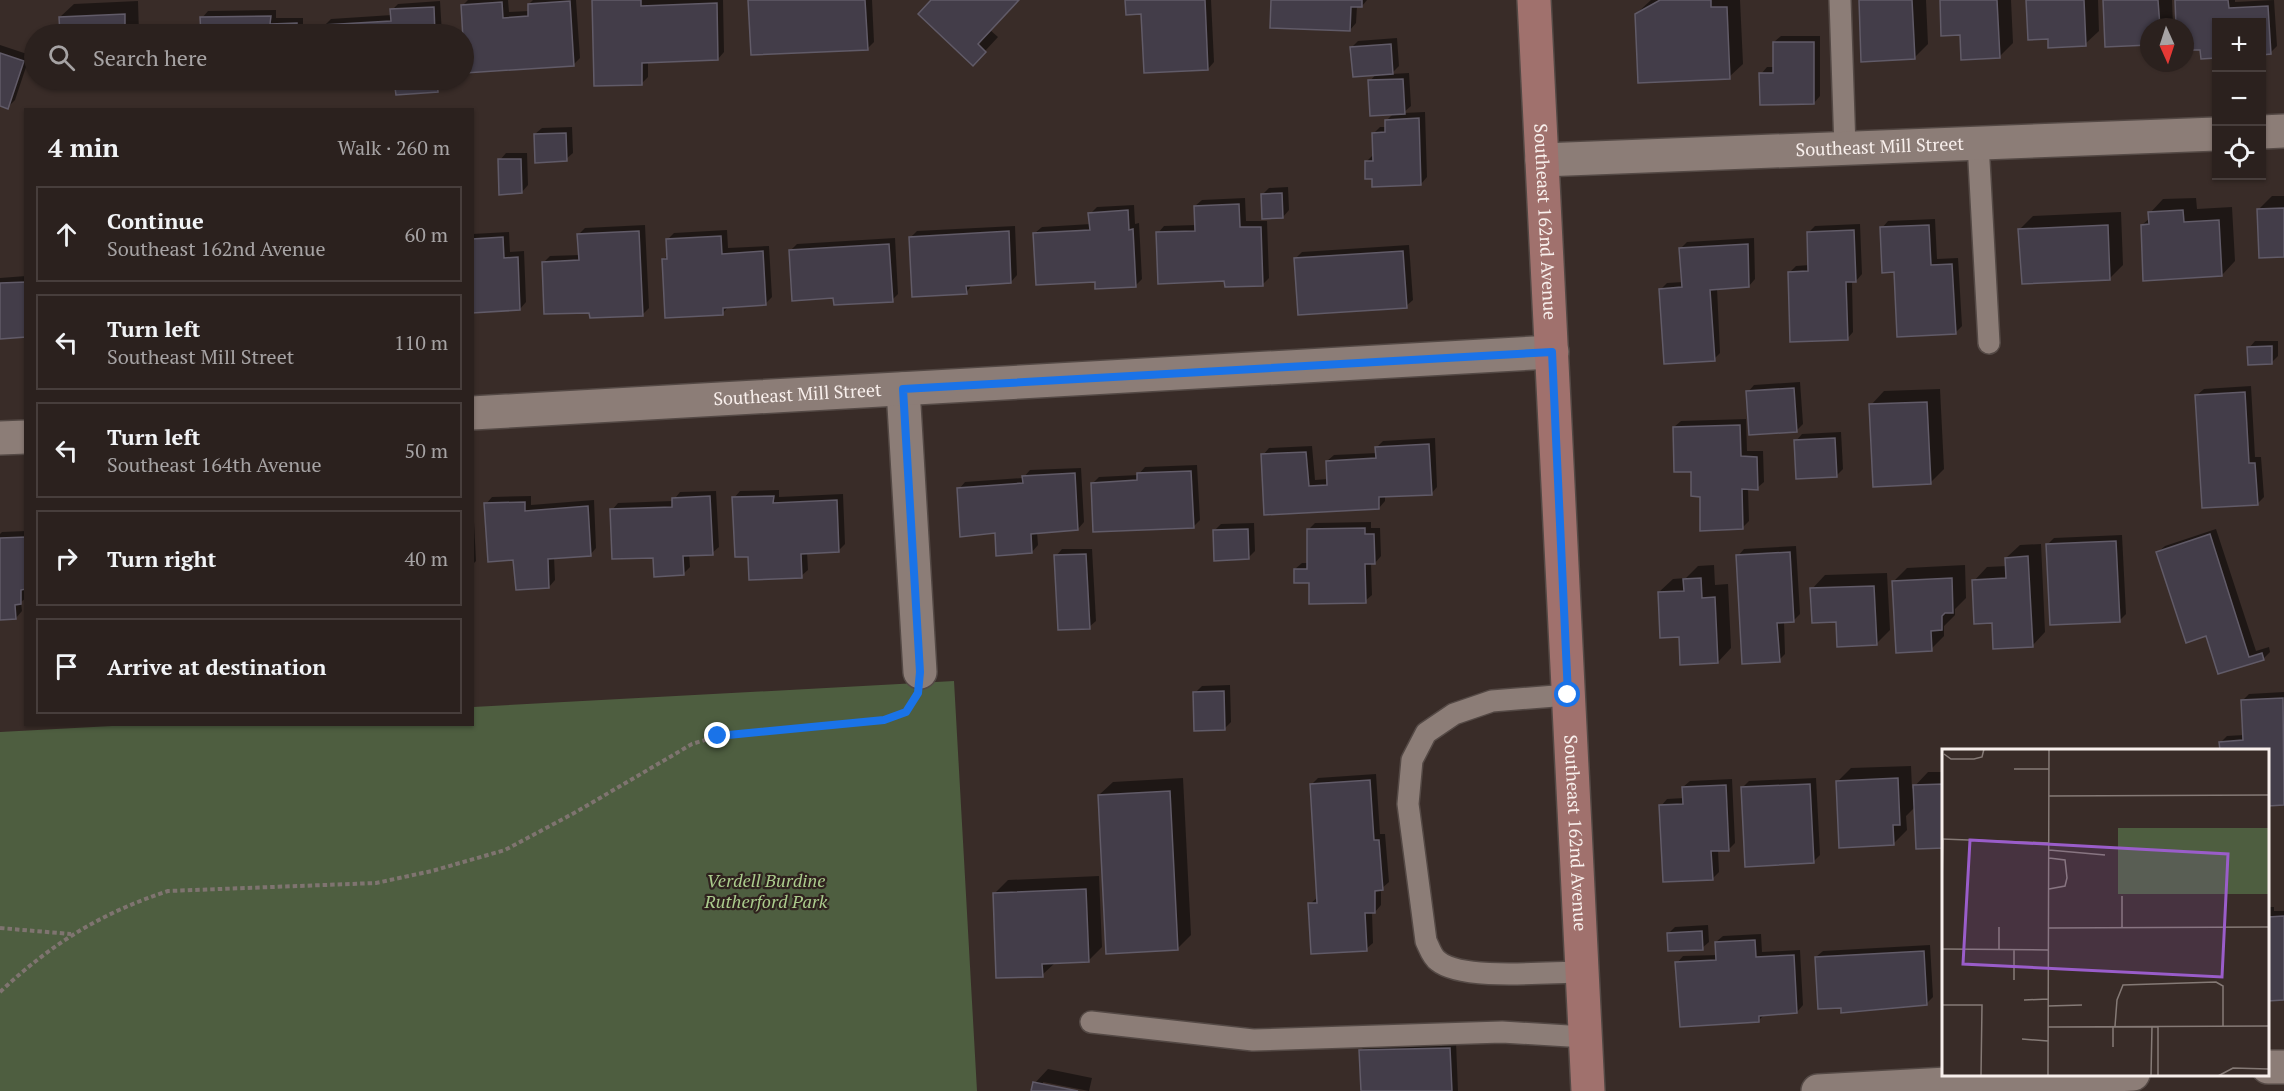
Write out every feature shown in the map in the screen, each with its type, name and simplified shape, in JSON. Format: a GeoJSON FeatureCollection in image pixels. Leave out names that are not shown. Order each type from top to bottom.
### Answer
{"type":"FeatureCollection","features":[{"type":"Feature","properties":{"kind":"main road","name":"Southeast 162nd Avenue"},"geometry":{"type":"LineString","coordinates":[[1534,0],[1588,1091]]}},
{"type":"Feature","properties":{"kind":"street"},"geometry":{"type":"LineString","coordinates":[[2266,132],[2284,131]]}},
{"type":"Feature","properties":{"kind":"street","name":"Southeast Mill Street"},"geometry":{"type":"LineString","coordinates":[[1542,160],[2212,134]]}},
{"type":"Feature","properties":{"kind":"street","name":"Southeast Mill Street"},"geometry":{"type":"LineString","coordinates":[[474,413],[1552,352]]}},
{"type":"Feature","properties":{"kind":"street"},"geometry":{"type":"LineString","coordinates":[[903,389],[920,672]]}},
{"type":"Feature","properties":{"kind":"street"},"geometry":{"type":"LineString","coordinates":[[0,438],[24,437]]}},
{"type":"Feature","properties":{"kind":"street"},"geometry":{"type":"LineString","coordinates":[[2269,1067],[2284,1066]]}},
{"type":"Feature","properties":{"kind":"street"},"geometry":{"type":"LineString","coordinates":[[1818,1091],[2096,1076]]}},
{"type":"Feature","properties":{"kind":"lane"},"geometry":{"type":"LineString","coordinates":[[1840,0],[1845,148]]}},
{"type":"Feature","properties":{"kind":"lane"},"geometry":{"type":"LineString","coordinates":[[1978,143],[1989,343]]}},
{"type":"Feature","properties":{"kind":"lane"},"geometry":{"type":"LineString","coordinates":[[1568,695],[1492,701],[1454,714],[1426,733],[1412,760],[1408,804],[1426,941],[1436,960],[1456,970],[1504,973],[1581,972]]}},
{"type":"Feature","properties":{"kind":"lane"},"geometry":{"type":"LineString","coordinates":[[1091,1022],[1253,1040],[1502,1032],[1585,1037]]}},
{"type":"Feature","properties":{"kind":"path"},"geometry":{"type":"LineString","coordinates":[[0,992],[32,962],[71,934],[138,901],[168,891],[376,883],[432,871],[505,850],[576,812],[692,744],[718,736],[884,720],[906,712],[918,693],[920,672]]}},
{"type":"Feature","properties":{"kind":"path"},"geometry":{"type":"LineString","coordinates":[[0,928],[71,934]]}},
{"type":"Feature","properties":{"kind":"green space","name":"Verdell Burdine Rutherford Park"},"geometry":{"type":"Polygon","coordinates":[[[954,681],[977,1091],[0,1091],[0,732],[112,726],[474,726],[474,707],[954,681]]]}},
{"type":"Feature","properties":{"kind":"building"},"geometry":{"type":"Polygon","coordinates":[[[592,0],[641,0],[641,6],[717,3],[718,60],[642,63],[642,85],[594,86],[592,0]]]}},
{"type":"Feature","properties":{"kind":"building"},"geometry":{"type":"Polygon","coordinates":[[[748,0],[865,0],[868,50],[751,55],[748,0]]]}},
{"type":"Feature","properties":{"kind":"building"},"geometry":{"type":"Polygon","coordinates":[[[931,0],[1019,0],[978,44],[986,52],[973,66],[918,14],[931,0]]]}},
{"type":"Feature","properties":{"kind":"building"},"geometry":{"type":"Polygon","coordinates":[[[1125,0],[1205,0],[1208,70],[1144,73],[1141,14],[1126,15],[1125,0]]]}},
{"type":"Feature","properties":{"kind":"building"},"geometry":{"type":"Polygon","coordinates":[[[1271,0],[1362,0],[1362,7],[1351,7],[1350,31],[1270,28],[1271,0]]]}},
{"type":"Feature","properties":{"kind":"building"},"geometry":{"type":"Polygon","coordinates":[[[1660,0],[1711,0],[1711,7],[1727,7],[1730,79],[1638,83],[1635,14],[1660,0]]]}},
{"type":"Feature","properties":{"kind":"building"},"geometry":{"type":"Polygon","coordinates":[[[1859,0],[1912,0],[1915,59],[1861,62],[1859,0]]]}},
{"type":"Feature","properties":{"kind":"building"},"geometry":{"type":"Polygon","coordinates":[[[1940,0],[1997,0],[2000,58],[1961,60],[1960,35],[1941,36],[1940,0]]]}},
{"type":"Feature","properties":{"kind":"building"},"geometry":{"type":"Polygon","coordinates":[[[2026,0],[2084,0],[2086,46],[2048,48],[2048,39],[2028,40],[2026,0]]]}},
{"type":"Feature","properties":{"kind":"building"},"geometry":{"type":"Polygon","coordinates":[[[2103,0],[2158,0],[2159,18],[2140,18],[2140,45],[2105,47],[2103,0]]]}},
{"type":"Feature","properties":{"kind":"building"},"geometry":{"type":"Polygon","coordinates":[[[2175,0],[2228,0],[2229,8],[2268,6],[2271,54],[2266,55],[2266,18],[2212,18],[2212,58],[2201,59],[2200,50],[2194,50],[2194,18],[2176,18],[2175,0]]]}},
{"type":"Feature","properties":{"kind":"building"},"geometry":{"type":"Polygon","coordinates":[[[570,1],[574,66],[474,72],[474,24],[462,24],[461,5],[502,2],[503,18],[528,16],[528,4],[570,1]]]}},
{"type":"Feature","properties":{"kind":"building"},"geometry":{"type":"Polygon","coordinates":[[[434,7],[435,24],[340,24],[391,21],[390,9],[434,7]]]}},
{"type":"Feature","properties":{"kind":"building"},"geometry":{"type":"Polygon","coordinates":[[[125,14],[125,24],[59,24],[59,17],[125,14]]]}},
{"type":"Feature","properties":{"kind":"building"},"geometry":{"type":"Polygon","coordinates":[[[271,16],[270,24],[200,24],[200,17],[271,16]]]}},
{"type":"Feature","properties":{"kind":"building"},"geometry":{"type":"Polygon","coordinates":[[[1773,42],[1814,42],[1814,104],[1760,105],[1759,73],[1773,73],[1773,42]]]}},
{"type":"Feature","properties":{"kind":"building"},"geometry":{"type":"Polygon","coordinates":[[[1391,44],[1393,74],[1353,77],[1350,47],[1391,44]]]}},
{"type":"Feature","properties":{"kind":"building"},"geometry":{"type":"Polygon","coordinates":[[[0,53],[24,61],[8,109],[0,106],[0,53]]]}},
{"type":"Feature","properties":{"kind":"building"},"geometry":{"type":"Polygon","coordinates":[[[1403,79],[1405,114],[1370,116],[1368,80],[1403,79]]]}},
{"type":"Feature","properties":{"kind":"building"},"geometry":{"type":"Polygon","coordinates":[[[395,90],[438,90],[438,92],[396,95],[395,90]]]}},
{"type":"Feature","properties":{"kind":"building"},"geometry":{"type":"Polygon","coordinates":[[[1419,118],[1421,185],[1372,187],[1372,179],[1365,179],[1365,161],[1373,161],[1372,133],[1385,132],[1385,120],[1419,118]]]}},
{"type":"Feature","properties":{"kind":"building"},"geometry":{"type":"Polygon","coordinates":[[[566,133],[567,161],[535,163],[534,134],[566,133]]]}},
{"type":"Feature","properties":{"kind":"building"},"geometry":{"type":"Polygon","coordinates":[[[498,159],[521,159],[522,193],[499,195],[498,159]]]}},
{"type":"Feature","properties":{"kind":"building"},"geometry":{"type":"Polygon","coordinates":[[[1282,193],[1283,218],[1262,219],[1261,194],[1282,193]]]}},
{"type":"Feature","properties":{"kind":"building"},"geometry":{"type":"Polygon","coordinates":[[[1239,204],[1240,227],[1261,227],[1263,286],[1225,287],[1224,281],[1158,284],[1156,232],[1195,231],[1194,206],[1239,204]]]}},
{"type":"Feature","properties":{"kind":"building"},"geometry":{"type":"Polygon","coordinates":[[[2284,208],[2284,257],[2259,258],[2257,209],[2284,208]]]}},
{"type":"Feature","properties":{"kind":"building"},"geometry":{"type":"Polygon","coordinates":[[[1128,210],[1129,230],[1133,229],[1136,287],[1095,289],[1095,282],[1036,285],[1033,233],[1090,230],[1088,213],[1128,210]]]}},
{"type":"Feature","properties":{"kind":"building"},"geometry":{"type":"Polygon","coordinates":[[[2183,210],[2184,222],[2219,220],[2222,276],[2143,281],[2141,225],[2149,224],[2148,212],[2183,210]]]}},
{"type":"Feature","properties":{"kind":"building"},"geometry":{"type":"Polygon","coordinates":[[[1929,225],[1931,265],[1952,264],[1956,334],[1897,337],[1894,272],[1882,273],[1880,227],[1929,225]]]}},
{"type":"Feature","properties":{"kind":"building"},"geometry":{"type":"Polygon","coordinates":[[[2108,225],[2110,280],[2022,284],[2018,229],[2108,225]]]}},
{"type":"Feature","properties":{"kind":"building"},"geometry":{"type":"Polygon","coordinates":[[[1854,230],[1856,282],[1846,282],[1848,340],[1790,342],[1788,272],[1808,271],[1807,232],[1854,230]]]}},
{"type":"Feature","properties":{"kind":"building"},"geometry":{"type":"Polygon","coordinates":[[[639,231],[643,316],[590,318],[589,313],[544,314],[542,262],[579,260],[577,234],[639,231]]]}},
{"type":"Feature","properties":{"kind":"building"},"geometry":{"type":"Polygon","coordinates":[[[1009,231],[1011,283],[966,286],[967,294],[912,297],[909,237],[1009,231]]]}},
{"type":"Feature","properties":{"kind":"building"},"geometry":{"type":"Polygon","coordinates":[[[721,236],[722,254],[763,251],[766,305],[723,308],[723,315],[665,318],[662,259],[667,259],[666,239],[721,236]]]}},
{"type":"Feature","properties":{"kind":"building"},"geometry":{"type":"Polygon","coordinates":[[[503,237],[504,258],[518,257],[520,310],[474,313],[474,239],[503,237]]]}},
{"type":"Feature","properties":{"kind":"building"},"geometry":{"type":"Polygon","coordinates":[[[889,244],[893,302],[834,305],[833,298],[792,301],[789,250],[889,244]]]}},
{"type":"Feature","properties":{"kind":"building"},"geometry":{"type":"Polygon","coordinates":[[[1748,244],[1749,287],[1710,290],[1715,361],[1664,364],[1659,289],[1682,287],[1679,248],[1748,244]]]}},
{"type":"Feature","properties":{"kind":"building"},"geometry":{"type":"Polygon","coordinates":[[[1403,251],[1407,308],[1298,315],[1294,258],[1403,251]]]}},
{"type":"Feature","properties":{"kind":"building"},"geometry":{"type":"Polygon","coordinates":[[[24,282],[24,337],[0,339],[0,283],[24,282]]]}},
{"type":"Feature","properties":{"kind":"building"},"geometry":{"type":"Polygon","coordinates":[[[2272,346],[2272,364],[2248,365],[2247,347],[2272,346]]]}},
{"type":"Feature","properties":{"kind":"building"},"geometry":{"type":"Polygon","coordinates":[[[1794,388],[1797,432],[1749,435],[1746,391],[1794,388]]]}},
{"type":"Feature","properties":{"kind":"building"},"geometry":{"type":"Polygon","coordinates":[[[2245,392],[2249,463],[2255,463],[2258,505],[2202,508],[2195,395],[2245,392]]]}},
{"type":"Feature","properties":{"kind":"building"},"geometry":{"type":"Polygon","coordinates":[[[1927,402],[1931,484],[1873,487],[1869,404],[1927,402]]]}},
{"type":"Feature","properties":{"kind":"building"},"geometry":{"type":"Polygon","coordinates":[[[1740,425],[1741,456],[1757,457],[1758,490],[1742,489],[1743,529],[1700,531],[1700,497],[1691,496],[1691,472],[1674,472],[1673,427],[1740,425]]]}},
{"type":"Feature","properties":{"kind":"building"},"geometry":{"type":"Polygon","coordinates":[[[1835,438],[1837,477],[1796,479],[1794,440],[1835,438]]]}},
{"type":"Feature","properties":{"kind":"building"},"geometry":{"type":"Polygon","coordinates":[[[1429,444],[1432,495],[1379,497],[1379,509],[1264,515],[1261,454],[1306,452],[1309,486],[1327,485],[1326,461],[1376,458],[1375,447],[1429,444]]]}},
{"type":"Feature","properties":{"kind":"building"},"geometry":{"type":"Polygon","coordinates":[[[1191,471],[1194,528],[1093,532],[1091,483],[1137,480],[1137,473],[1191,471]]]}},
{"type":"Feature","properties":{"kind":"building"},"geometry":{"type":"Polygon","coordinates":[[[1075,473],[1078,530],[1031,534],[1032,553],[996,556],[995,533],[960,537],[957,488],[1023,483],[1022,476],[1075,473]]]}},
{"type":"Feature","properties":{"kind":"building"},"geometry":{"type":"Polygon","coordinates":[[[710,496],[713,555],[683,556],[684,575],[654,577],[653,558],[612,559],[610,509],[672,507],[672,498],[710,496]]]}},
{"type":"Feature","properties":{"kind":"building"},"geometry":{"type":"Polygon","coordinates":[[[774,496],[773,503],[837,500],[839,552],[801,554],[802,578],[749,580],[748,557],[735,557],[732,497],[774,496]]]}},
{"type":"Feature","properties":{"kind":"building"},"geometry":{"type":"Polygon","coordinates":[[[525,502],[525,511],[588,506],[591,556],[548,559],[549,588],[516,590],[513,560],[488,562],[484,503],[525,502]]]}},
{"type":"Feature","properties":{"kind":"building"},"geometry":{"type":"Polygon","coordinates":[[[1365,528],[1365,534],[1374,534],[1375,564],[1365,564],[1366,603],[1309,604],[1309,583],[1294,583],[1294,569],[1307,569],[1307,529],[1365,528]]]}},
{"type":"Feature","properties":{"kind":"building"},"geometry":{"type":"Polygon","coordinates":[[[1248,529],[1249,559],[1214,561],[1213,530],[1248,529]]]}},
{"type":"Feature","properties":{"kind":"building"},"geometry":{"type":"Polygon","coordinates":[[[2210,534],[2249,657],[2262,653],[2264,660],[2218,674],[2206,636],[2186,643],[2156,552],[2210,534]]]}},
{"type":"Feature","properties":{"kind":"building"},"geometry":{"type":"Polygon","coordinates":[[[24,537],[24,589],[21,590],[21,604],[15,605],[16,619],[0,620],[0,538],[24,537]]]}},
{"type":"Feature","properties":{"kind":"building"},"geometry":{"type":"Polygon","coordinates":[[[2116,541],[2120,622],[2050,625],[2046,544],[2116,541]]]}},
{"type":"Feature","properties":{"kind":"building"},"geometry":{"type":"Polygon","coordinates":[[[1790,552],[1794,622],[1777,623],[1780,662],[1742,664],[1736,555],[1790,552]]]}},
{"type":"Feature","properties":{"kind":"building"},"geometry":{"type":"Polygon","coordinates":[[[1086,554],[1090,629],[1058,630],[1054,555],[1086,554]]]}},
{"type":"Feature","properties":{"kind":"building"},"geometry":{"type":"Polygon","coordinates":[[[2028,556],[2033,647],[1993,649],[1992,623],[1974,624],[1972,580],[2006,578],[2005,558],[2028,556]]]}},
{"type":"Feature","properties":{"kind":"building"},"geometry":{"type":"Polygon","coordinates":[[[1701,578],[1702,598],[1715,597],[1718,663],[1680,665],[1679,637],[1660,638],[1658,592],[1684,591],[1683,579],[1701,578]]]}},
{"type":"Feature","properties":{"kind":"building"},"geometry":{"type":"Polygon","coordinates":[[[1952,578],[1953,613],[1945,613],[1942,616],[1942,630],[1931,631],[1932,651],[1896,653],[1892,581],[1952,578]]]}},
{"type":"Feature","properties":{"kind":"building"},"geometry":{"type":"Polygon","coordinates":[[[1874,586],[1877,645],[1837,647],[1836,622],[1812,623],[1810,588],[1874,586]]]}},
{"type":"Feature","properties":{"kind":"building"},"geometry":{"type":"Polygon","coordinates":[[[1224,691],[1225,730],[1194,731],[1193,692],[1224,691]]]}},
{"type":"Feature","properties":{"kind":"building"},"geometry":{"type":"Polygon","coordinates":[[[2283,698],[2284,805],[2269,806],[2269,749],[2220,749],[2219,742],[2243,740],[2241,700],[2283,698]]]}},
{"type":"Feature","properties":{"kind":"building"},"geometry":{"type":"Polygon","coordinates":[[[1898,778],[1900,825],[1893,825],[1894,845],[1839,848],[1836,781],[1898,778]]]}},
{"type":"Feature","properties":{"kind":"building"},"geometry":{"type":"Polygon","coordinates":[[[1370,780],[1374,840],[1379,840],[1383,890],[1375,891],[1375,913],[1365,913],[1367,951],[1311,954],[1308,903],[1317,903],[1310,784],[1370,780]]]}},
{"type":"Feature","properties":{"kind":"building"},"geometry":{"type":"Polygon","coordinates":[[[1810,784],[1814,863],[1745,867],[1741,787],[1810,784]]]}},
{"type":"Feature","properties":{"kind":"building"},"geometry":{"type":"Polygon","coordinates":[[[1942,784],[1942,848],[1916,849],[1913,785],[1942,784]]]}},
{"type":"Feature","properties":{"kind":"building"},"geometry":{"type":"Polygon","coordinates":[[[1726,785],[1729,851],[1711,851],[1713,880],[1663,882],[1659,805],[1683,804],[1682,787],[1726,785]]]}},
{"type":"Feature","properties":{"kind":"building"},"geometry":{"type":"Polygon","coordinates":[[[1170,791],[1178,950],[1106,954],[1098,795],[1170,791]]]}},
{"type":"Feature","properties":{"kind":"building"},"geometry":{"type":"Polygon","coordinates":[[[1086,889],[1089,962],[1042,964],[1043,977],[996,978],[993,893],[1086,889]]]}},
{"type":"Feature","properties":{"kind":"building"},"geometry":{"type":"Polygon","coordinates":[[[2284,916],[2284,1000],[2269,1001],[2269,917],[2284,916]]]}},
{"type":"Feature","properties":{"kind":"building"},"geometry":{"type":"Polygon","coordinates":[[[1702,931],[1703,950],[1668,951],[1667,933],[1702,931]]]}},
{"type":"Feature","properties":{"kind":"building"},"geometry":{"type":"Polygon","coordinates":[[[1755,940],[1756,957],[1794,955],[1797,1013],[1759,1016],[1759,1022],[1680,1027],[1675,962],[1716,960],[1715,942],[1755,940]]]}},
{"type":"Feature","properties":{"kind":"building"},"geometry":{"type":"Polygon","coordinates":[[[1924,951],[1927,1005],[1841,1013],[1841,1008],[1818,1009],[1815,957],[1924,951]]]}},
{"type":"Feature","properties":{"kind":"building"},"geometry":{"type":"Polygon","coordinates":[[[1450,1048],[1452,1091],[1361,1091],[1359,1050],[1450,1048]]]}},
{"type":"Feature","properties":{"kind":"building"},"geometry":{"type":"Polygon","coordinates":[[[1033,1082],[1078,1091],[1031,1091],[1033,1082]]]}},
{"type":"Feature","properties":{"kind":"route"},"geometry":{"type":"LineString","coordinates":[[718,736],[884,720],[906,712],[918,693],[920,672],[903,389],[1552,352],[1568,695]]}}]}
